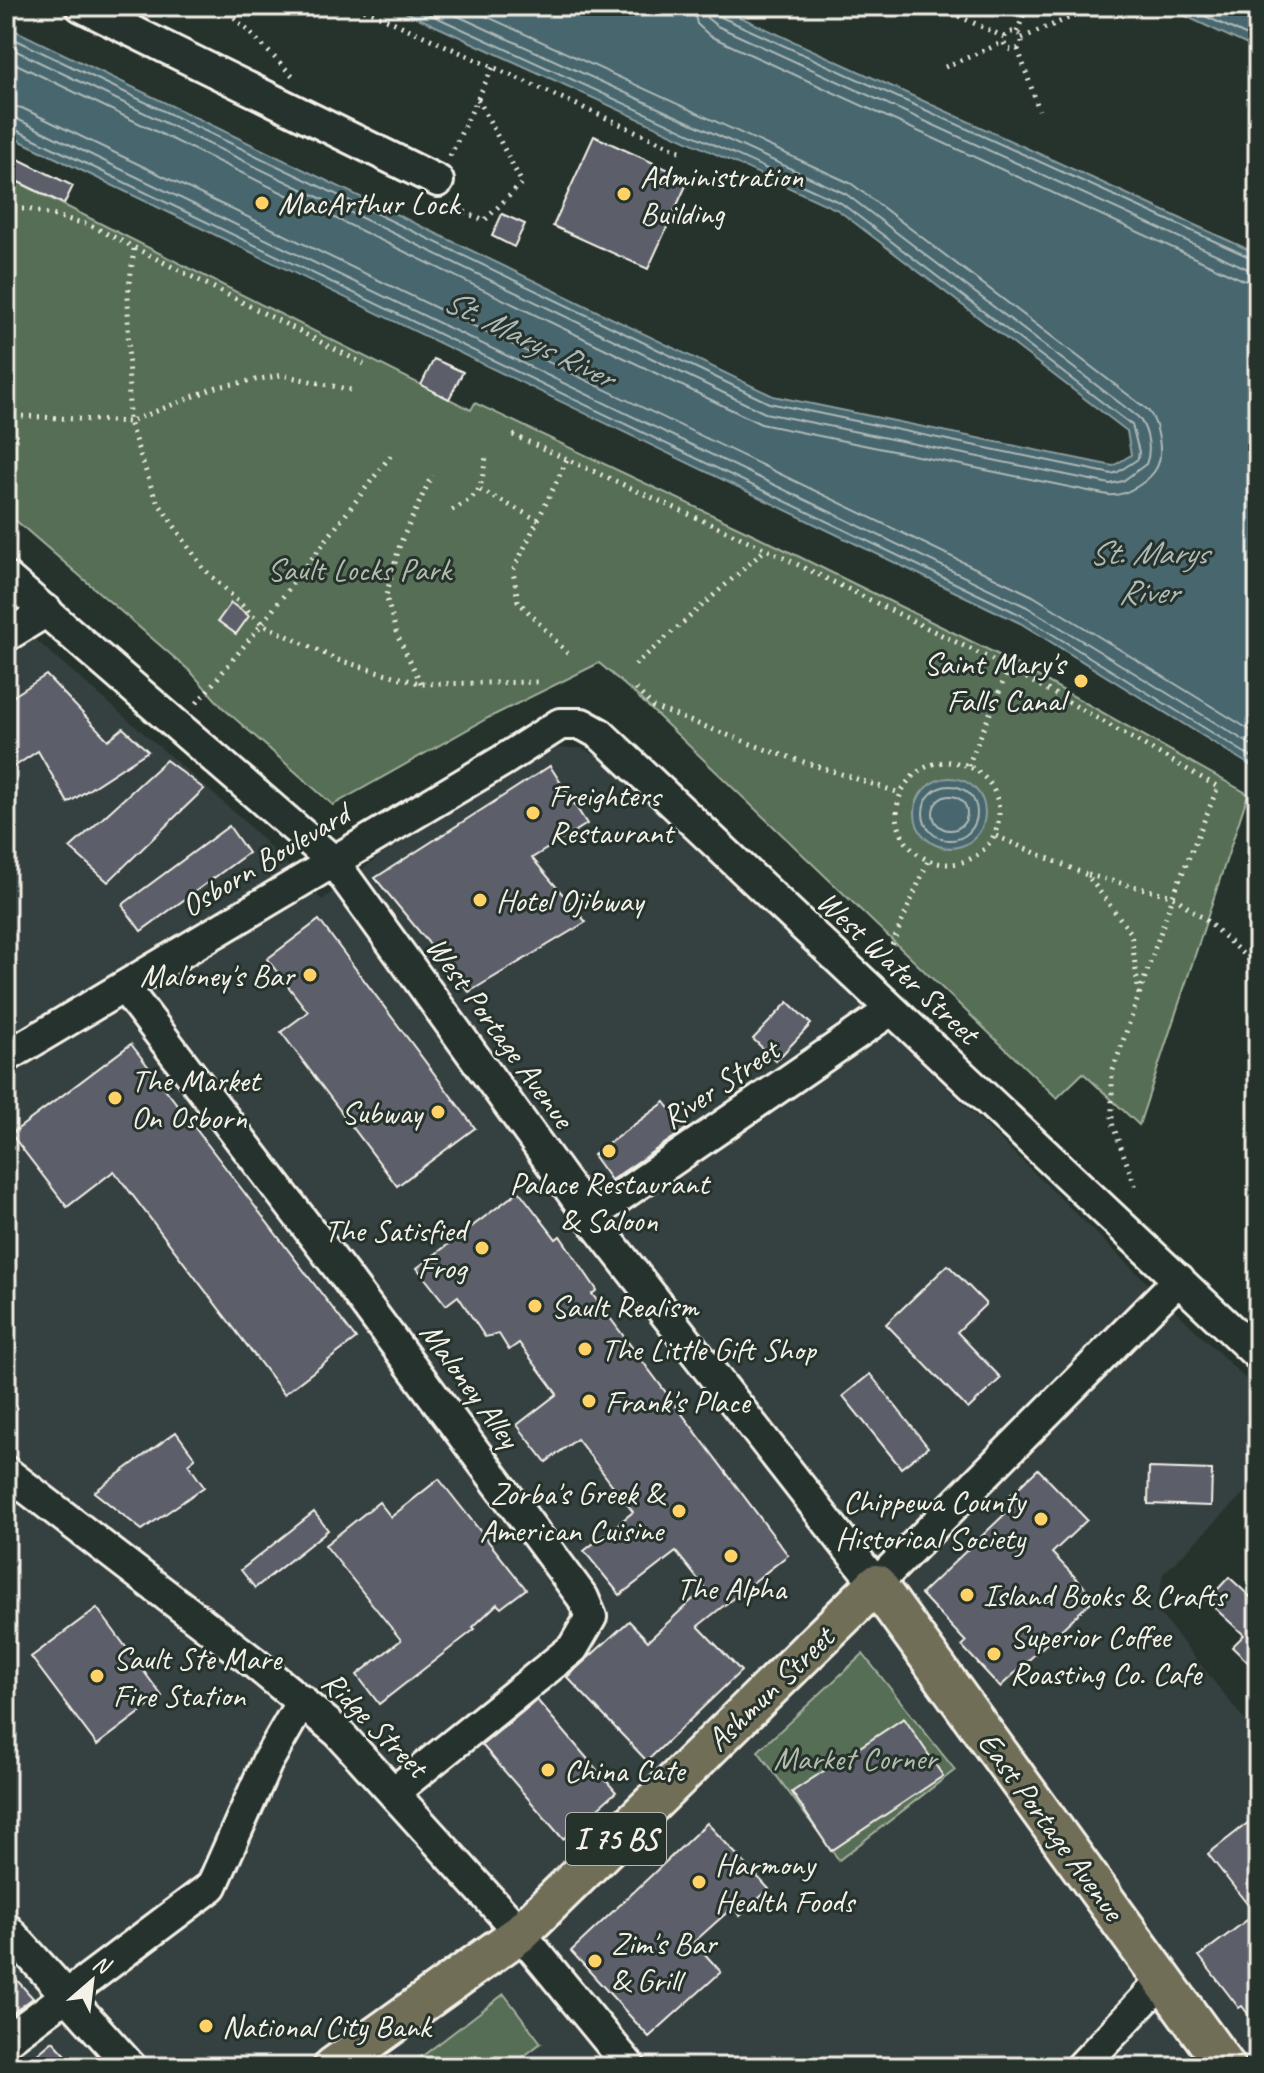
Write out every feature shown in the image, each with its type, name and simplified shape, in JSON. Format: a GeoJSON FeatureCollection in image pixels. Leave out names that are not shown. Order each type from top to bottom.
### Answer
{"type":"FeatureCollection","features":[{"type":"Feature","properties":{"kind":"main road","name":"Ashmun Street"},"geometry":{"type":"LineString","coordinates":[[333,2067],[520,1933],[876,1584]]}},
{"type":"Feature","properties":{"kind":"main road","name":"East Portage Avenue"},"geometry":{"type":"LineString","coordinates":[[876,1584],[1226,2067]]}},
{"type":"Feature","properties":{"kind":"street"},"geometry":{"type":"LineString","coordinates":[[81,6],[438,181]]}},
{"type":"Feature","properties":{"kind":"street","name":"West Portage Avenue"},"geometry":{"type":"LineString","coordinates":[[6,577],[333,861],[590,1217],[876,1584]]}},
{"type":"Feature","properties":{"kind":"street"},"geometry":{"type":"LineString","coordinates":[[6,636],[47,611]]}},
{"type":"Feature","properties":{"kind":"street","name":"Osborn Boulevard"},"geometry":{"type":"LineString","coordinates":[[6,1057],[560,724]]}},
{"type":"Feature","properties":{"kind":"street","name":"West Water Street"},"geometry":{"type":"LineString","coordinates":[[560,724],[582,724],[600,734],[1258,1355]]}},
{"type":"Feature","properties":{"kind":"street","name":"Maloney Alley"},"geometry":{"type":"LineString","coordinates":[[124,987],[366,1304],[583,1598],[591,1617],[573,1648],[394,1792]]}},
{"type":"Feature","properties":{"kind":"street","name":"River Street"},"geometry":{"type":"LineString","coordinates":[[590,1217],[891,1010]]}},
{"type":"Feature","properties":{"kind":"street","name":"Ashmun Street"},"geometry":{"type":"LineString","coordinates":[[876,1584],[1179,1279]]}},
{"type":"Feature","properties":{"kind":"street","name":"Ridge Street"},"geometry":{"type":"LineString","coordinates":[[6,1472],[338,1732],[520,1933],[630,2067]]}},
{"type":"Feature","properties":{"kind":"street"},"geometry":{"type":"LineString","coordinates":[[6,2041],[212,1886],[267,1762],[302,1701]]}},
{"type":"Feature","properties":{"kind":"street"},"geometry":{"type":"LineString","coordinates":[[6,1928],[131,2067]]}},
{"type":"Feature","properties":{"kind":"street"},"geometry":{"type":"LineString","coordinates":[[1081,2067],[1163,1980]]}},
{"type":"Feature","properties":{"kind":"path"},"geometry":{"type":"LineString","coordinates":[[223,6],[297,79]]}},
{"type":"Feature","properties":{"kind":"path"},"geometry":{"type":"LineString","coordinates":[[357,6],[684,153]]}},
{"type":"Feature","properties":{"kind":"path"},"geometry":{"type":"LineString","coordinates":[[937,6],[1004,39],[1009,49],[1018,49]]}},
{"type":"Feature","properties":{"kind":"path"},"geometry":{"type":"LineString","coordinates":[[1027,6],[1018,49],[1039,110]]}},
{"type":"Feature","properties":{"kind":"path"},"geometry":{"type":"LineString","coordinates":[[945,67],[1004,39],[1011,32],[1019,35],[1092,8]]}},
{"type":"Feature","properties":{"kind":"path"},"geometry":{"type":"LineString","coordinates":[[478,99],[522,183],[484,221],[430,195],[493,67]]}},
{"type":"Feature","properties":{"kind":"path"},"geometry":{"type":"LineString","coordinates":[[6,186],[10,178]]}},
{"type":"Feature","properties":{"kind":"path"},"geometry":{"type":"LineString","coordinates":[[7,211],[28,209],[90,225],[364,364]]}},
{"type":"Feature","properties":{"kind":"path"},"geometry":{"type":"LineString","coordinates":[[134,249],[128,296],[129,422],[155,498],[203,568],[262,624],[338,660],[422,684],[540,682]]}},
{"type":"Feature","properties":{"kind":"path"},"geometry":{"type":"LineString","coordinates":[[6,415],[129,422],[217,387],[282,375],[351,390]]}},
{"type":"Feature","properties":{"kind":"path"},"geometry":{"type":"LineString","coordinates":[[513,435],[766,549],[1009,668],[1218,787],[1173,896],[1112,1073],[1112,1123],[1136,1188]]}},
{"type":"Feature","properties":{"kind":"path"},"geometry":{"type":"LineString","coordinates":[[197,703],[262,624],[394,451]]}},
{"type":"Feature","properties":{"kind":"path"},"geometry":{"type":"LineString","coordinates":[[452,510],[469,501],[480,490],[486,457]]}},
{"type":"Feature","properties":{"kind":"path"},"geometry":{"type":"LineString","coordinates":[[567,460],[513,571],[518,601],[571,657]]}},
{"type":"Feature","properties":{"kind":"path"},"geometry":{"type":"LineString","coordinates":[[422,684],[397,635],[386,596],[400,544],[432,475]]}},
{"type":"Feature","properties":{"kind":"path"},"geometry":{"type":"LineString","coordinates":[[480,490],[538,520]]}},
{"type":"Feature","properties":{"kind":"path"},"geometry":{"type":"LineString","coordinates":[[635,665],[766,549]]}},
{"type":"Feature","properties":{"kind":"path"},"geometry":{"type":"LineString","coordinates":[[968,766],[1009,668]]}},
{"type":"Feature","properties":{"kind":"path"},"geometry":{"type":"LineString","coordinates":[[636,689],[653,707],[770,751],[900,793]]}},
{"type":"Feature","properties":{"kind":"path"},"geometry":{"type":"LineString","coordinates":[[955,762],[968,766],[985,777],[995,791],[1000,807],[996,836],[981,853],[967,862],[949,865],[928,861],[906,843],[898,827],[896,810],[900,793],[909,779],[922,768],[955,762]]}},
{"type":"Feature","properties":{"kind":"path"},"geometry":{"type":"LineString","coordinates":[[996,836],[1087,875],[1173,896],[1207,921],[1258,968]]}},
{"type":"Feature","properties":{"kind":"path"},"geometry":{"type":"LineString","coordinates":[[889,952],[928,861]]}},
{"type":"Feature","properties":{"kind":"path"},"geometry":{"type":"LineString","coordinates":[[1087,875],[1131,933],[1139,995]]}},
{"type":"Feature","properties":{"kind":"shaded area"},"geometry":{"type":"Polygon","coordinates":[[[6,614],[240,817],[322,900],[378,857],[553,748],[582,748],[620,769],[1258,1391],[1258,1479],[1163,1574],[1157,1610],[1258,1737],[1258,2067],[6,2067],[6,614]]]}},
{"type":"Feature","properties":{"kind":"green space","name":"Sault Locks Park"},"geometry":{"type":"Polygon","coordinates":[[[6,176],[471,410],[475,403],[757,536],[1007,659],[1248,794],[1139,1125],[1083,1073],[1057,1098],[599,663],[488,718],[333,805],[223,708],[191,672],[6,512],[6,176]]]}},
{"type":"Feature","properties":{"kind":"green space","name":"Market Corner"},"geometry":{"type":"Polygon","coordinates":[[[863,1654],[955,1770],[839,1860],[758,1751],[863,1654]]]}},
{"type":"Feature","properties":{"kind":"green space"},"geometry":{"type":"Polygon","coordinates":[[[504,1994],[541,2043],[510,2067],[408,2067],[504,1994]]]}},
{"type":"Feature","properties":{"kind":"water","name":"St. Marys River"},"geometry":{"type":"Polygon","coordinates":[[[392,6],[716,6],[1258,254],[1258,770],[1020,623],[6,134],[6,26],[773,396],[1113,466],[1131,455],[1127,431],[838,210],[392,6]]]}},
{"type":"Feature","properties":{"kind":"water"},"geometry":{"type":"Polygon","coordinates":[[[1164,6],[1258,6],[1258,50],[1164,6]]]}},
{"type":"Feature","properties":{"kind":"water"},"geometry":{"type":"Polygon","coordinates":[[[943,778],[957,778],[979,793],[985,813],[983,826],[975,838],[957,848],[943,848],[921,833],[915,820],[915,806],[930,784],[943,778]]]}},
{"type":"Feature","properties":{"kind":"building","name":"Administration Building"},"geometry":{"type":"Polygon","coordinates":[[[594,136],[689,179],[648,269],[553,226],[594,136]]]}},
{"type":"Feature","properties":{"kind":"building"},"geometry":{"type":"Polygon","coordinates":[[[6,153],[73,186],[64,204],[6,176],[6,153]]]}},
{"type":"Feature","properties":{"kind":"building"},"geometry":{"type":"Polygon","coordinates":[[[502,214],[525,224],[514,247],[492,236],[502,214]]]}},
{"type":"Feature","properties":{"kind":"building"},"geometry":{"type":"Polygon","coordinates":[[[434,359],[463,372],[449,399],[421,385],[434,359]]]}},
{"type":"Feature","properties":{"kind":"building"},"geometry":{"type":"Polygon","coordinates":[[[231,603],[249,616],[236,634],[218,621],[231,603]]]}},
{"type":"Feature","properties":{"kind":"building"},"geometry":{"type":"Polygon","coordinates":[[[46,675],[108,740],[123,728],[148,751],[68,803],[38,751],[6,772],[6,701],[46,675]]]}},
{"type":"Feature","properties":{"kind":"building"},"geometry":{"type":"Polygon","coordinates":[[[166,760],[204,789],[108,882],[70,848],[166,760]]]}},
{"type":"Feature","properties":{"kind":"building","name":"Hotel Ojibway"},"geometry":{"type":"Polygon","coordinates":[[[550,766],[587,824],[532,858],[586,922],[469,992],[375,878],[550,766]]]}},
{"type":"Feature","properties":{"kind":"building"},"geometry":{"type":"Polygon","coordinates":[[[229,826],[248,853],[141,931],[122,905],[229,826]]]}},
{"type":"Feature","properties":{"kind":"building"},"geometry":{"type":"Polygon","coordinates":[[[319,920],[475,1128],[397,1186],[281,1032],[308,1012],[267,959],[319,920]]]}},
{"type":"Feature","properties":{"kind":"building"},"geometry":{"type":"Polygon","coordinates":[[[788,1002],[811,1024],[776,1061],[753,1039],[788,1002]]]}},
{"type":"Feature","properties":{"kind":"building"},"geometry":{"type":"Polygon","coordinates":[[[131,1044],[356,1339],[284,1394],[114,1171],[67,1207],[11,1134],[131,1044]]]}},
{"type":"Feature","properties":{"kind":"building"},"geometry":{"type":"Polygon","coordinates":[[[665,1102],[686,1129],[611,1180],[593,1155],[665,1102]]]}},
{"type":"Feature","properties":{"kind":"building"},"geometry":{"type":"Polygon","coordinates":[[[519,1191],[556,1239],[560,1236],[597,1290],[592,1294],[788,1555],[698,1626],[741,1671],[647,1761],[567,1677],[629,1621],[648,1641],[705,1588],[676,1552],[620,1595],[584,1551],[633,1512],[577,1439],[546,1462],[517,1425],[557,1394],[519,1343],[509,1350],[499,1334],[485,1337],[458,1296],[446,1305],[417,1268],[519,1191]]]}},
{"type":"Feature","properties":{"kind":"building"},"geometry":{"type":"Polygon","coordinates":[[[948,1265],[986,1304],[957,1332],[1001,1378],[968,1409],[886,1324],[948,1265]]]}},
{"type":"Feature","properties":{"kind":"building"},"geometry":{"type":"Polygon","coordinates":[[[870,1374],[928,1447],[901,1468],[843,1396],[870,1374]]]}},
{"type":"Feature","properties":{"kind":"building"},"geometry":{"type":"Polygon","coordinates":[[[176,1432],[195,1458],[188,1464],[204,1487],[142,1530],[94,1492],[176,1432]]]}},
{"type":"Feature","properties":{"kind":"building"},"geometry":{"type":"Polygon","coordinates":[[[1149,1468],[1212,1470],[1211,1506],[1148,1504],[1149,1468]]]}},
{"type":"Feature","properties":{"kind":"building"},"geometry":{"type":"Polygon","coordinates":[[[1038,1469],[1087,1520],[1052,1553],[1095,1598],[1000,1687],[962,1646],[966,1642],[921,1594],[1007,1512],[1000,1505],[1038,1469]]]}},
{"type":"Feature","properties":{"kind":"building"},"geometry":{"type":"Polygon","coordinates":[[[439,1479],[526,1589],[501,1608],[497,1604],[473,1627],[475,1629],[379,1704],[357,1675],[401,1640],[325,1545],[379,1502],[391,1517],[439,1479]]]}},
{"type":"Feature","properties":{"kind":"building"},"geometry":{"type":"Polygon","coordinates":[[[314,1512],[328,1530],[255,1588],[241,1570],[314,1512]]]}},
{"type":"Feature","properties":{"kind":"building"},"geometry":{"type":"Polygon","coordinates":[[[1229,1577],[1258,1604],[1258,1672],[1232,1647],[1244,1635],[1207,1601],[1229,1577]]]}},
{"type":"Feature","properties":{"kind":"building","name":"Sault Ste Mare Fire Station"},"geometry":{"type":"Polygon","coordinates":[[[97,1608],[162,1696],[97,1745],[31,1657],[97,1608]]]}},
{"type":"Feature","properties":{"kind":"building"},"geometry":{"type":"Polygon","coordinates":[[[537,1700],[616,1792],[563,1839],[482,1745],[537,1700]]]}},
{"type":"Feature","properties":{"kind":"building"},"geometry":{"type":"Polygon","coordinates":[[[904,1718],[943,1776],[831,1851],[792,1792],[904,1718]]]}},
{"type":"Feature","properties":{"kind":"building"},"geometry":{"type":"Polygon","coordinates":[[[1258,1815],[1258,2027],[1242,2006],[1239,2008],[1199,1956],[1255,1914],[1208,1854],[1258,1815]]]}},
{"type":"Feature","properties":{"kind":"building"},"geometry":{"type":"Polygon","coordinates":[[[707,1823],[769,1889],[740,1916],[733,1907],[694,1942],[721,1972],[649,2037],[571,1951],[707,1823]]]}},
{"type":"Feature","properties":{"kind":"building"},"geometry":{"type":"Polygon","coordinates":[[[6,1968],[33,1998],[6,2018],[6,1968]]]}},
{"type":"Feature","properties":{"kind":"building"},"geometry":{"type":"Polygon","coordinates":[[[53,2041],[77,2067],[22,2067],[53,2041]]]}},
{"type":"Feature","properties":{"kind":"place","name":"Administration Building"},"geometry":{"type":"Point","coordinates":[624,194]}},
{"type":"Feature","properties":{"kind":"place","name":"MacArthur Lock"},"geometry":{"type":"Point","coordinates":[262,203]}},
{"type":"Feature","properties":{"kind":"place","name":"Saint Mary's Falls Canal"},"geometry":{"type":"Point","coordinates":[1081,681]}},
{"type":"Feature","properties":{"kind":"place","name":"Freighters Restaurant"},"geometry":{"type":"Point","coordinates":[533,813]}},
{"type":"Feature","properties":{"kind":"place","name":"Hotel Ojibway"},"geometry":{"type":"Point","coordinates":[480,900]}},
{"type":"Feature","properties":{"kind":"place","name":"Maloney's Bar"},"geometry":{"type":"Point","coordinates":[310,975]}},
{"type":"Feature","properties":{"kind":"place","name":"The Market On Osborn"},"geometry":{"type":"Point","coordinates":[115,1098]}},
{"type":"Feature","properties":{"kind":"place","name":"Subway"},"geometry":{"type":"Point","coordinates":[438,1112]}},
{"type":"Feature","properties":{"kind":"place","name":"Palace Restaurant & Saloon"},"geometry":{"type":"Point","coordinates":[609,1151]}},
{"type":"Feature","properties":{"kind":"place","name":"The Satisfied Frog"},"geometry":{"type":"Point","coordinates":[482,1248]}},
{"type":"Feature","properties":{"kind":"place","name":"Sault Realism"},"geometry":{"type":"Point","coordinates":[535,1306]}},
{"type":"Feature","properties":{"kind":"place","name":"The Little Gift Shop"},"geometry":{"type":"Point","coordinates":[585,1349]}},
{"type":"Feature","properties":{"kind":"place","name":"Frank's Place"},"geometry":{"type":"Point","coordinates":[589,1401]}},
{"type":"Feature","properties":{"kind":"place","name":"Zorba's Greek & American Cuisine"},"geometry":{"type":"Point","coordinates":[679,1511]}},
{"type":"Feature","properties":{"kind":"place","name":"Chippewa County Historical Society"},"geometry":{"type":"Point","coordinates":[1041,1519]}},
{"type":"Feature","properties":{"kind":"place","name":"The Alpha"},"geometry":{"type":"Point","coordinates":[731,1556]}},
{"type":"Feature","properties":{"kind":"place","name":"Island Books & Crafts"},"geometry":{"type":"Point","coordinates":[967,1595]}},
{"type":"Feature","properties":{"kind":"place","name":"Superior Coffee Roasting Co. Cafe"},"geometry":{"type":"Point","coordinates":[994,1654]}},
{"type":"Feature","properties":{"kind":"place","name":"Sault Ste Mare Fire Station"},"geometry":{"type":"Point","coordinates":[97,1676]}},
{"type":"Feature","properties":{"kind":"place","name":"China Cate"},"geometry":{"type":"Point","coordinates":[548,1770]}},
{"type":"Feature","properties":{"kind":"place","name":"Harmony Health Foods"},"geometry":{"type":"Point","coordinates":[699,1882]}},
{"type":"Feature","properties":{"kind":"place","name":"Zim's Bar & Grill"},"geometry":{"type":"Point","coordinates":[595,1961]}},
{"type":"Feature","properties":{"kind":"place","name":"National City Bank"},"geometry":{"type":"Point","coordinates":[206,2026]}}]}
